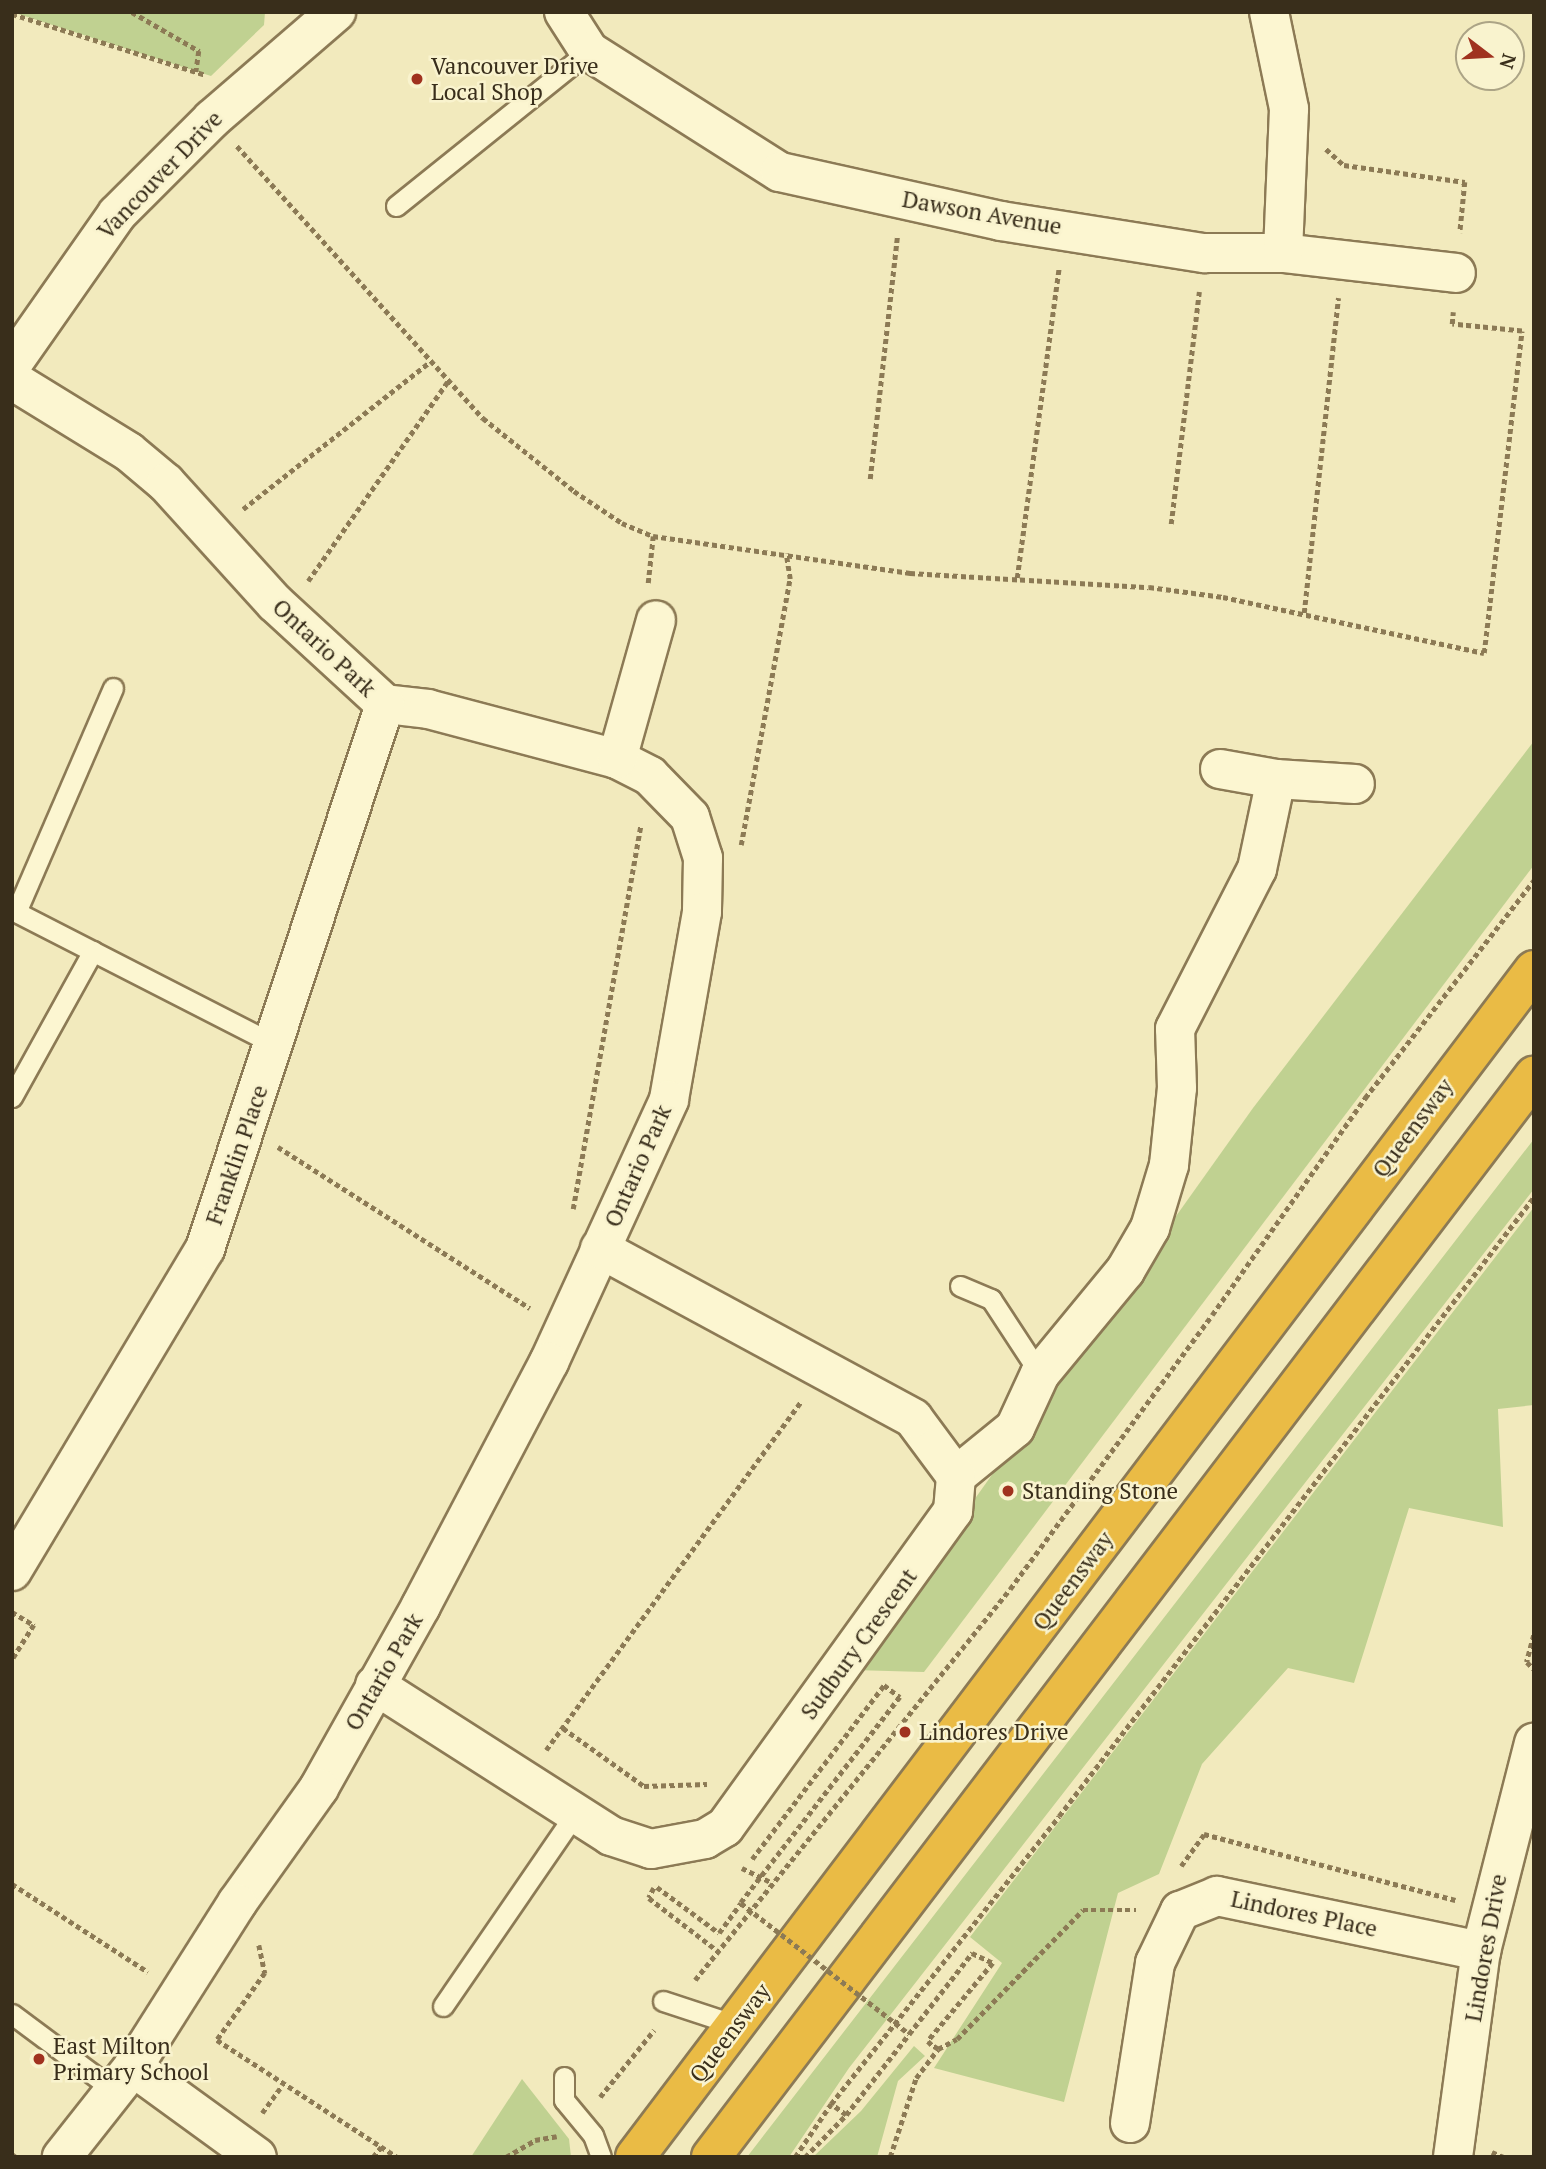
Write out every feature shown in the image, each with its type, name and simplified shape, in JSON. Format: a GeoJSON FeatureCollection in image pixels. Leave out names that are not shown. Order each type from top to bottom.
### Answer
{"type":"FeatureCollection","features":[{"type":"Feature","properties":{"kind":"highway","name":"Queensway"},"geometry":{"type":"LineString","coordinates":[[635,2157],[1534,970]]}},
{"type":"Feature","properties":{"kind":"highway"},"geometry":{"type":"LineString","coordinates":[[711,2157],[1534,1076]]}},
{"type":"Feature","properties":{"kind":"street","name":"Vancouver Drive"},"geometry":{"type":"LineString","coordinates":[[12,364],[117,214],[212,119],[336,12]]}},
{"type":"Feature","properties":{"kind":"street","name":"Dawson Avenue"},"geometry":{"type":"LineString","coordinates":[[564,12],[589,51],[780,172],[1001,221],[1204,253],[1283,253],[1342,262],[1456,273]]}},
{"type":"Feature","properties":{"kind":"street"},"geometry":{"type":"LineString","coordinates":[[1269,12],[1289,109],[1283,253]]}},
{"type":"Feature","properties":{"kind":"street","name":"Ontario Park"},"geometry":{"type":"LineString","coordinates":[[12,380],[129,452],[166,483],[286,612],[385,704],[428,709],[633,767],[690,817],[703,858],[702,912],[670,1100],[564,1329],[421,1606],[319,1788],[237,1903],[181,1994],[124,2078],[62,2157]]}},
{"type":"Feature","properties":{"kind":"street"},"geometry":{"type":"LineString","coordinates":[[633,767],[656,620]]}},
{"type":"Feature","properties":{"kind":"street","name":"Franklin Place"},"geometry":{"type":"LineString","coordinates":[[12,1571],[205,1249],[385,704]]}},
{"type":"Feature","properties":{"kind":"street"},"geometry":{"type":"LineString","coordinates":[[1220,769],[1276,779],[1355,784]]}},
{"type":"Feature","properties":{"kind":"street"},"geometry":{"type":"LineString","coordinates":[[600,1249],[913,1418],[956,1476],[1015,1428],[1040,1374],[1125,1271],[1150,1228],[1169,1165],[1177,1088],[1175,1029],[1257,869],[1276,779]]}},
{"type":"Feature","properties":{"kind":"street","name":"Sudbury Crescent"},"geometry":{"type":"LineString","coordinates":[[375,1685],[611,1836],[651,1849],[705,1839],[724,1827],[932,1546],[953,1511],[956,1476]]}},
{"type":"Feature","properties":{"kind":"street","name":"Lindores Drive"},"geometry":{"type":"LineString","coordinates":[[1453,2157],[1481,1951],[1534,1743]]}},
{"type":"Feature","properties":{"kind":"street","name":"Lindores Place"},"geometry":{"type":"LineString","coordinates":[[1180,1911],[1217,1896],[1481,1951]]}},
{"type":"Feature","properties":{"kind":"street"},"geometry":{"type":"LineString","coordinates":[[1130,2123],[1155,1963],[1180,1911]]}},
{"type":"Feature","properties":{"kind":"street"},"geometry":{"type":"LineString","coordinates":[[124,2078],[257,2157]]}},
{"type":"Feature","properties":{"kind":"lane"},"geometry":{"type":"LineString","coordinates":[[396,206],[589,51]]}},
{"type":"Feature","properties":{"kind":"lane"},"geometry":{"type":"LineString","coordinates":[[114,688],[16,912],[274,1044]]}},
{"type":"Feature","properties":{"kind":"lane"},"geometry":{"type":"LineString","coordinates":[[12,1097],[93,951]]}},
{"type":"Feature","properties":{"kind":"lane"},"geometry":{"type":"LineString","coordinates":[[960,1286],[990,1298],[1040,1374]]}},
{"type":"Feature","properties":{"kind":"lane"},"geometry":{"type":"LineString","coordinates":[[443,2006],[575,1814]]}},
{"type":"Feature","properties":{"kind":"lane"},"geometry":{"type":"LineString","coordinates":[[668,2003],[736,2025]]}},
{"type":"Feature","properties":{"kind":"lane"},"geometry":{"type":"LineString","coordinates":[[12,2014],[124,2078]]}},
{"type":"Feature","properties":{"kind":"lane"},"geometry":{"type":"LineString","coordinates":[[564,2077],[564,2100],[582,2120],[601,2157]]}},
{"type":"Feature","properties":{"kind":"path"},"geometry":{"type":"LineString","coordinates":[[132,12],[199,51],[195,72]]}},
{"type":"Feature","properties":{"kind":"path"},"geometry":{"type":"LineString","coordinates":[[12,14],[211,76],[212,119],[430,362],[483,418],[573,491],[622,523],[653,536],[786,553],[910,573],[1149,587],[1304,613],[1484,653],[1522,331],[1452,324],[1465,182],[1344,165],[1289,109]]}},
{"type":"Feature","properties":{"kind":"path"},"geometry":{"type":"LineString","coordinates":[[870,480],[901,199]]}},
{"type":"Feature","properties":{"kind":"path"},"geometry":{"type":"LineString","coordinates":[[1017,578],[1064,229]]}},
{"type":"Feature","properties":{"kind":"path"},"geometry":{"type":"LineString","coordinates":[[1171,524],[1204,253]]}},
{"type":"Feature","properties":{"kind":"path"},"geometry":{"type":"LineString","coordinates":[[1304,613],[1342,262]]}},
{"type":"Feature","properties":{"kind":"path"},"geometry":{"type":"LineString","coordinates":[[212,533],[430,362]]}},
{"type":"Feature","properties":{"kind":"path"},"geometry":{"type":"LineString","coordinates":[[286,612],[448,381]]}},
{"type":"Feature","properties":{"kind":"path"},"geometry":{"type":"LineString","coordinates":[[740,849],[790,579],[786,553]]}},
{"type":"Feature","properties":{"kind":"path"},"geometry":{"type":"LineString","coordinates":[[572,1213],[633,767]]}},
{"type":"Feature","properties":{"kind":"path"},"geometry":{"type":"LineString","coordinates":[[506,2157],[535,2140],[572,2132],[668,2003],[719,1952],[1010,1589],[1212,1315],[1365,1098],[1534,880]]}},
{"type":"Feature","properties":{"kind":"path"},"geometry":{"type":"LineString","coordinates":[[246,1127],[564,1329]]}},
{"type":"Feature","properties":{"kind":"path"},"geometry":{"type":"LineString","coordinates":[[795,2157],[831,2104],[1059,1816],[1534,1197]]}},
{"type":"Feature","properties":{"kind":"path"},"geometry":{"type":"LineString","coordinates":[[524,1781],[824,1369]]}},
{"type":"Feature","properties":{"kind":"path"},"geometry":{"type":"LineString","coordinates":[[12,1612],[34,1625],[12,1660]]}},
{"type":"Feature","properties":{"kind":"path"},"geometry":{"type":"LineString","coordinates":[[1534,1635],[1527,1662],[1534,1669]]}},
{"type":"Feature","properties":{"kind":"path"},"geometry":{"type":"LineString","coordinates":[[719,1952],[649,1898],[655,1886],[719,1933],[901,1697],[884,1685],[751,1859]]}},
{"type":"Feature","properties":{"kind":"path"},"geometry":{"type":"LineString","coordinates":[[563,1728],[644,1786],[719,1783]]}},
{"type":"Feature","properties":{"kind":"path"},"geometry":{"type":"LineString","coordinates":[[742,1868],[773,1883]]}},
{"type":"Feature","properties":{"kind":"path"},"geometry":{"type":"LineString","coordinates":[[12,1884],[181,1994]]}},
{"type":"Feature","properties":{"kind":"path"},"geometry":{"type":"LineString","coordinates":[[237,1903],[253,1918],[265,1973],[217,2040],[397,2157]]}},
{"type":"Feature","properties":{"kind":"path"},"geometry":{"type":"LineString","coordinates":[[741,1903],[909,2034]]}},
{"type":"Feature","properties":{"kind":"path"},"geometry":{"type":"LineString","coordinates":[[890,2157],[916,2078],[936,2048],[957,2039],[1083,1910],[1180,1911]]}},
{"type":"Feature","properties":{"kind":"path"},"geometry":{"type":"LineString","coordinates":[[805,2157],[846,2115],[972,1952],[993,1963],[928,2041],[936,2048]]}},
{"type":"Feature","properties":{"kind":"path"},"geometry":{"type":"LineString","coordinates":[[831,2104],[846,2115]]}},
{"type":"Feature","properties":{"kind":"path"},"geometry":{"type":"LineString","coordinates":[[373,2157],[381,2147]]}},
{"type":"Feature","properties":{"kind":"path"},"geometry":{"type":"LineString","coordinates":[[12,2154],[16,2157]]}},
{"type":"Feature","properties":{"kind":"green space"},"geometry":{"type":"Polygon","coordinates":[[[12,12],[265,12],[264,25],[211,76],[12,12]]]}},
{"type":"Feature","properties":{"kind":"green space"},"geometry":{"type":"Polygon","coordinates":[[[1534,741],[1534,865],[924,1672],[853,1670],[1253,1108],[1534,741]]]}},
{"type":"Feature","properties":{"kind":"green space"},"geometry":{"type":"Polygon","coordinates":[[[1534,1139],[1534,1189],[849,2068],[789,2157],[747,2157],[1534,1139]]]}},
{"type":"Feature","properties":{"kind":"green space"},"geometry":{"type":"Polygon","coordinates":[[[1534,1207],[1534,1405],[1498,1409],[1503,1527],[1409,1508],[1354,1683],[1288,1668],[1202,1764],[1159,1874],[1118,1893],[1064,2102],[934,2068],[1002,1963],[970,1937],[1534,1207]]]}},
{"type":"Feature","properties":{"kind":"green space"},"geometry":{"type":"Polygon","coordinates":[[[914,2046],[925,2056],[898,2081],[877,2157],[813,2157],[861,2111],[914,2046]]]}},
{"type":"Feature","properties":{"kind":"green space"},"geometry":{"type":"Polygon","coordinates":[[[522,2079],[569,2139],[571,2157],[471,2157],[522,2079]]]}},
{"type":"Feature","properties":{"kind":"place","name":"Vancouver Drive Local Shop"},"geometry":{"type":"Point","coordinates":[417,79]}},
{"type":"Feature","properties":{"kind":"place","name":"Standing Stone"},"geometry":{"type":"Point","coordinates":[1008,1491]}},
{"type":"Feature","properties":{"kind":"place","name":"Lindores Drive"},"geometry":{"type":"Point","coordinates":[905,1732]}},
{"type":"Feature","properties":{"kind":"place","name":"East Milton Primary School"},"geometry":{"type":"Point","coordinates":[39,2059]}}]}
